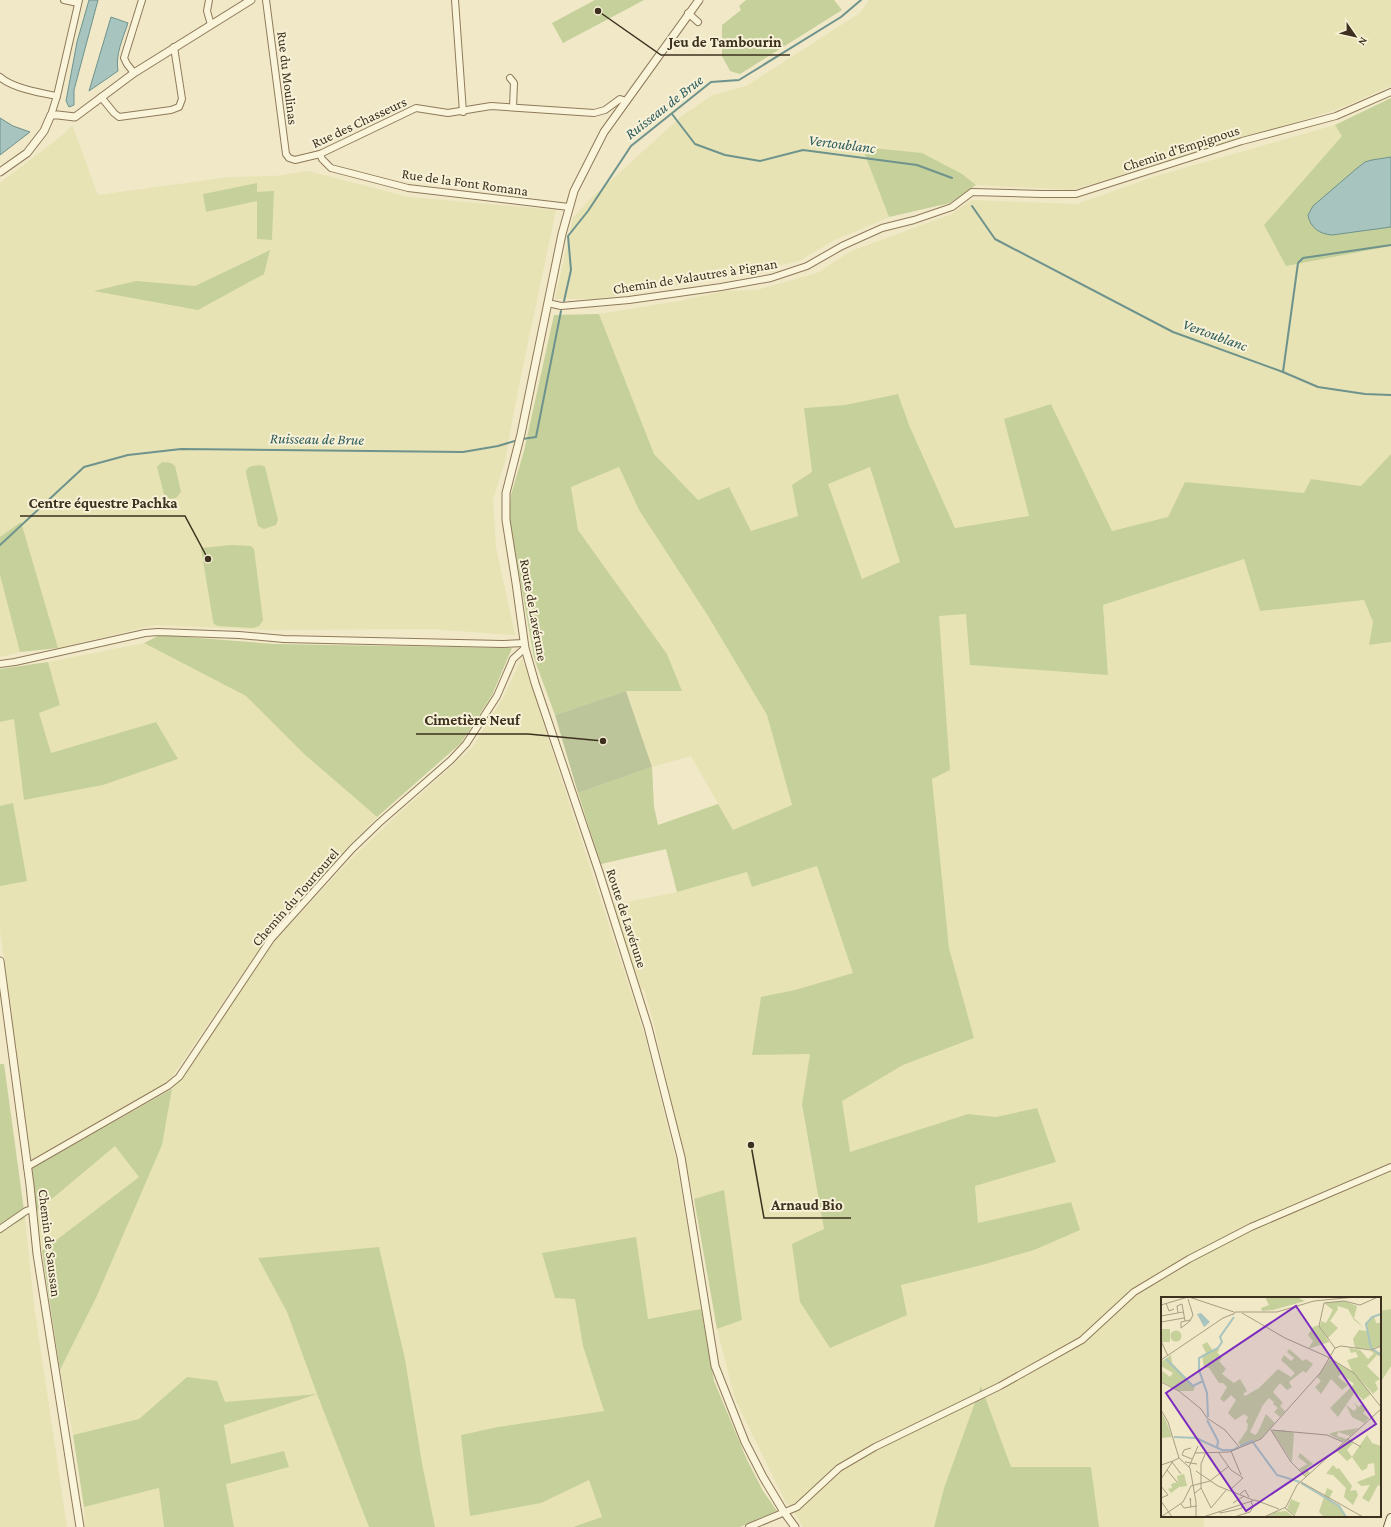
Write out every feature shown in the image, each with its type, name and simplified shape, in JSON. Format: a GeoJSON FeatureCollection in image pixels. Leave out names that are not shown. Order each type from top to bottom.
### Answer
{"type":"FeatureCollection","features":[{"type":"Feature","properties":{"kind":"main road"},"geometry":{"type":"LineString","coordinates":[[1388,1527],[1391,1518]]}},
{"type":"Feature","properties":{"kind":"street"},"geometry":{"type":"LineString","coordinates":[[0,172],[27,153],[44,131],[51,116],[57,96],[78,2],[64,0]]}},
{"type":"Feature","properties":{"kind":"street"},"geometry":{"type":"LineString","coordinates":[[134,73],[124,58],[142,0]]}},
{"type":"Feature","properties":{"kind":"street"},"geometry":{"type":"LineString","coordinates":[[209,0],[207,10],[211,25]]}},
{"type":"Feature","properties":{"kind":"street"},"geometry":{"type":"LineString","coordinates":[[51,116],[58,115],[75,118],[134,73],[251,0]]}},
{"type":"Feature","properties":{"kind":"street","name":"Rue du Moulinas"},"geometry":{"type":"LineString","coordinates":[[266,0],[286,154],[289,158]]}},
{"type":"Feature","properties":{"kind":"street"},"geometry":{"type":"LineString","coordinates":[[455,0],[463,112]]}},
{"type":"Feature","properties":{"kind":"street","name":"Route de Lavérune"},"geometry":{"type":"LineString","coordinates":[[699,0],[688,13],[604,132],[585,167],[569,207],[562,234],[521,434],[507,488],[505,507],[506,528],[516,583],[524,646],[648,1027],[681,1157],[715,1366],[745,1442],[763,1477],[795,1527]]}},
{"type":"Feature","properties":{"kind":"street"},"geometry":{"type":"LineString","coordinates":[[688,13],[698,22]]}},
{"type":"Feature","properties":{"kind":"street"},"geometry":{"type":"LineString","coordinates":[[101,98],[119,117],[170,110],[179,107],[182,99],[174,47]]}},
{"type":"Feature","properties":{"kind":"street"},"geometry":{"type":"LineString","coordinates":[[0,77],[8,82],[22,87],[57,96]]}},
{"type":"Feature","properties":{"kind":"street"},"geometry":{"type":"LineString","coordinates":[[510,78],[514,83],[513,107]]}},
{"type":"Feature","properties":{"kind":"street","name":"Chemin d'Empignous"},"geometry":{"type":"LineString","coordinates":[[972,192],[1076,194],[1242,141],[1336,116],[1391,92]]}},
{"type":"Feature","properties":{"kind":"street","name":"Rue des Chasseurs"},"geometry":{"type":"LineString","coordinates":[[289,158],[295,160],[320,154],[416,108],[448,113],[463,112],[491,106],[594,113],[605,110],[620,99],[626,101]]}},
{"type":"Feature","properties":{"kind":"street","name":"Rue de la Font Romana"},"geometry":{"type":"LineString","coordinates":[[320,154],[322,160],[331,168],[408,188],[569,207]]}},
{"type":"Feature","properties":{"kind":"street","name":"Chemin de Valautres à Pignan"},"geometry":{"type":"LineString","coordinates":[[548,303],[561,306],[629,300],[721,287],[771,278],[807,266],[842,246],[882,228],[914,220],[952,207],[972,192]]}},
{"type":"Feature","properties":{"kind":"street"},"geometry":{"type":"LineString","coordinates":[[0,664],[145,633],[158,632],[239,635],[284,639],[502,644],[524,646]]}},
{"type":"Feature","properties":{"kind":"street","name":"Chemin du Tourtourel"},"geometry":{"type":"LineString","coordinates":[[27,1167],[168,1086],[179,1076],[271,939],[378,823],[451,760],[466,744],[497,696],[513,659],[524,646]]}},
{"type":"Feature","properties":{"kind":"street","name":"Chemin de Saussan"},"geometry":{"type":"LineString","coordinates":[[0,961],[46,1312],[80,1527]]}},
{"type":"Feature","properties":{"kind":"street"},"geometry":{"type":"LineString","coordinates":[[749,1527],[797,1507],[839,1468],[882,1444],[1000,1386],[1082,1340],[1134,1292],[1189,1259],[1251,1227],[1391,1167]]}},
{"type":"Feature","properties":{"kind":"street"},"geometry":{"type":"LineString","coordinates":[[0,1229],[26,1211],[32,1209]]}},
{"type":"Feature","properties":{"kind":"shaded area"},"geometry":{"type":"Polygon","coordinates":[[[869,0],[1391,0],[1391,86],[1336,110],[1072,190],[976,185],[962,174],[862,147],[889,217],[835,240],[799,261],[743,274],[597,299],[555,299],[573,218],[588,201],[683,115],[713,95],[746,86],[860,13],[869,0]]]}},
{"type":"Feature","properties":{"kind":"shaded area"},"geometry":{"type":"Polygon","coordinates":[[[72,125],[98,195],[229,177],[275,176],[308,171],[409,197],[556,210],[518,390],[505,461],[493,500],[496,547],[515,635],[431,629],[266,630],[156,625],[58,648],[21,522],[0,537],[0,183],[65,133],[72,125]],[[257,183],[203,194],[206,211],[257,201],[257,239],[272,240],[274,192],[257,192],[257,183]],[[269,250],[195,286],[136,281],[198,310],[269,250]]]}},
{"type":"Feature","properties":{"kind":"shaded area"},"geometry":{"type":"Polygon","coordinates":[[[1335,125],[1342,136],[1264,225],[1286,266],[1391,246],[1391,454],[1361,486],[1311,479],[1305,493],[1185,482],[1168,518],[1112,531],[1051,404],[1005,419],[1029,517],[955,528],[909,425],[898,394],[845,405],[804,408],[812,473],[792,485],[798,516],[751,531],[729,487],[698,500],[654,454],[599,314],[679,301],[725,291],[757,290],[817,273],[851,251],[952,214],[971,200],[1077,204],[1156,176],[1335,125]]]}},
{"type":"Feature","properties":{"kind":"shaded area"},"geometry":{"type":"Polygon","coordinates":[[[619,467],[639,510],[708,616],[767,715],[792,805],[733,830],[691,756],[652,767],[626,691],[682,691],[667,654],[578,530],[571,487],[619,467]]]}},
{"type":"Feature","properties":{"kind":"shaded area"},"geometry":{"type":"Polygon","coordinates":[[[870,467],[901,562],[862,579],[827,484],[870,467]]]}},
{"type":"Feature","properties":{"kind":"shaded area"},"geometry":{"type":"Polygon","coordinates":[[[1244,559],[1260,611],[1364,600],[1373,622],[1370,645],[1391,642],[1391,1309],[1381,1311],[1381,1297],[1161,1297],[1161,1517],[1204,1517],[1204,1527],[1099,1527],[1091,1467],[1011,1467],[981,1386],[944,1488],[934,1527],[803,1527],[789,1504],[787,1505],[735,1399],[717,1329],[742,1320],[723,1191],[694,1199],[653,1021],[644,989],[641,990],[613,905],[677,892],[747,872],[753,887],[817,866],[853,973],[795,990],[762,997],[752,1054],[810,1053],[802,1109],[824,1229],[801,1302],[830,1348],[906,1315],[901,1285],[982,1265],[1034,1250],[1070,1202],[978,1224],[975,1186],[1056,1162],[1037,1108],[996,1117],[968,1114],[850,1153],[841,1101],[903,1065],[974,1038],[949,948],[932,779],[950,770],[938,615],[966,614],[1108,675],[1103,605],[1244,559]]]}},
{"type":"Feature","properties":{"kind":"shaded area"},"geometry":{"type":"Polygon","coordinates":[[[0,575],[20,652],[0,657],[0,575]]]}},
{"type":"Feature","properties":{"kind":"shaded area"},"geometry":{"type":"Polygon","coordinates":[[[144,643],[246,696],[303,753],[377,817],[311,885],[276,925],[167,1084],[31,1160],[0,930],[0,886],[13,803],[0,806],[0,722],[14,719],[25,800],[103,785],[178,759],[156,722],[51,753],[39,713],[60,705],[48,662],[144,643]]]}},
{"type":"Feature","properties":{"kind":"shaded area"},"geometry":{"type":"Polygon","coordinates":[[[522,658],[645,1036],[676,1160],[701,1309],[648,1319],[542,1253],[555,1298],[575,1298],[583,1346],[604,1411],[498,1427],[461,1435],[470,1516],[541,1503],[589,1480],[602,1518],[573,1527],[435,1527],[422,1463],[405,1359],[379,1247],[258,1258],[287,1312],[369,1527],[233,1527],[226,1484],[289,1467],[284,1451],[231,1465],[224,1425],[314,1394],[225,1402],[187,1377],[139,1419],[73,1435],[60,1370],[96,1298],[162,1145],[172,1089],[274,941],[348,862],[395,817],[472,748],[504,696],[522,658]]]}},
{"type":"Feature","properties":{"kind":"shaded area"},"geometry":{"type":"Polygon","coordinates":[[[115,1146],[139,1177],[42,1251],[35,1213],[115,1146]]]}},
{"type":"Feature","properties":{"kind":"shaded area"},"geometry":{"type":"Polygon","coordinates":[[[25,1218],[34,1305],[67,1527],[0,1527],[0,1232],[25,1218]]]}},
{"type":"Feature","properties":{"kind":"shaded area"},"geometry":{"type":"Polygon","coordinates":[[[160,1488],[164,1527],[85,1527],[84,1507],[160,1488]]]}},
{"type":"Feature","properties":{"kind":"green space"},"geometry":{"type":"Polygon","coordinates":[[[595,0],[644,0],[563,43],[552,23],[595,0]]]}},
{"type":"Feature","properties":{"kind":"green space"},"geometry":{"type":"Polygon","coordinates":[[[746,0],[834,0],[842,10],[740,74],[730,71],[722,56],[722,25],[741,10],[739,6],[746,0]]]}},
{"type":"Feature","properties":{"kind":"green space"},"geometry":{"type":"Polygon","coordinates":[[[1391,98],[1391,246],[1286,266],[1264,225],[1342,136],[1335,125],[1391,98]]]}},
{"type":"Feature","properties":{"kind":"green space"},"geometry":{"type":"Polygon","coordinates":[[[862,147],[922,153],[962,174],[976,185],[950,203],[889,217],[862,147]]]}},
{"type":"Feature","properties":{"kind":"green space"},"geometry":{"type":"Polygon","coordinates":[[[257,183],[257,192],[274,191],[272,240],[257,239],[257,201],[206,212],[203,194],[257,183]]]}},
{"type":"Feature","properties":{"kind":"green space"},"geometry":{"type":"Polygon","coordinates":[[[270,250],[264,274],[198,310],[94,291],[136,281],[195,286],[270,250]]]}},
{"type":"Feature","properties":{"kind":"green space"},"geometry":{"type":"Polygon","coordinates":[[[599,314],[654,454],[698,500],[729,487],[751,531],[798,516],[792,485],[812,472],[804,408],[845,405],[898,394],[909,425],[955,528],[1029,516],[1004,419],[1051,404],[1112,531],[1168,517],[1185,482],[1304,493],[1311,479],[1361,486],[1391,454],[1391,642],[1369,645],[1373,622],[1364,600],[1260,611],[1244,559],[1103,605],[1108,675],[970,665],[966,614],[939,616],[950,770],[932,779],[949,948],[974,1038],[903,1065],[842,1101],[850,1152],[968,1114],[996,1117],[1037,1108],[1056,1162],[975,1186],[978,1223],[1071,1202],[1080,1230],[1034,1250],[982,1265],[901,1285],[907,1315],[830,1348],[800,1302],[792,1244],[824,1229],[802,1105],[810,1054],[752,1055],[761,997],[795,990],[853,973],[817,866],[752,887],[747,872],[677,892],[666,849],[601,864],[578,793],[652,767],[654,807],[658,825],[718,804],[733,830],[792,805],[767,715],[708,616],[639,510],[619,467],[571,487],[578,530],[667,654],[682,691],[626,691],[555,715],[534,658],[509,516],[511,495],[524,451],[554,315],[599,314]],[[870,467],[828,484],[862,579],[900,562],[870,467]]]}},
{"type":"Feature","properties":{"kind":"green space"},"geometry":{"type":"Polygon","coordinates":[[[162,462],[171,463],[175,466],[181,492],[176,498],[170,499],[164,494],[157,467],[162,462]]]}},
{"type":"Feature","properties":{"kind":"green space"},"geometry":{"type":"Polygon","coordinates":[[[261,465],[265,467],[278,520],[276,525],[264,529],[258,526],[246,473],[246,470],[249,467],[261,465]]]}},
{"type":"Feature","properties":{"kind":"green space"},"geometry":{"type":"Polygon","coordinates":[[[21,522],[58,648],[20,652],[0,575],[0,537],[21,522]]]}},
{"type":"Feature","properties":{"kind":"green space"},"geometry":{"type":"Polygon","coordinates":[[[232,545],[251,546],[254,549],[263,620],[259,626],[253,628],[218,626],[214,624],[213,621],[201,548],[232,545]]]}},
{"type":"Feature","properties":{"kind":"green space"},"geometry":{"type":"Polygon","coordinates":[[[160,635],[274,644],[512,648],[492,695],[461,743],[377,817],[303,753],[246,696],[144,643],[160,635]]]}},
{"type":"Feature","properties":{"kind":"green space"},"geometry":{"type":"Polygon","coordinates":[[[48,662],[60,705],[39,713],[51,753],[156,722],[178,759],[103,785],[24,800],[14,719],[0,722],[0,669],[48,662]]]}},
{"type":"Feature","properties":{"kind":"green space"},"geometry":{"type":"Polygon","coordinates":[[[626,691],[652,767],[578,793],[555,715],[626,691]]]}},
{"type":"Feature","properties":{"kind":"green space"},"geometry":{"type":"Polygon","coordinates":[[[13,803],[27,881],[0,886],[0,806],[13,803]]]}},
{"type":"Feature","properties":{"kind":"green space"},"geometry":{"type":"Polygon","coordinates":[[[0,1064],[4,1064],[25,1218],[0,1232],[0,1064]]]}},
{"type":"Feature","properties":{"kind":"green space"},"geometry":{"type":"Polygon","coordinates":[[[172,1089],[162,1145],[96,1298],[60,1370],[42,1251],[139,1177],[115,1146],[35,1213],[31,1169],[172,1089]]]}},
{"type":"Feature","properties":{"kind":"green space"},"geometry":{"type":"Polygon","coordinates":[[[724,1190],[742,1320],[717,1329],[694,1199],[724,1190]]]}},
{"type":"Feature","properties":{"kind":"green space"},"geometry":{"type":"Polygon","coordinates":[[[636,1237],[648,1319],[701,1309],[714,1381],[747,1460],[763,1491],[777,1511],[740,1527],[573,1527],[602,1517],[589,1480],[541,1503],[470,1516],[461,1435],[498,1427],[604,1411],[583,1346],[575,1299],[555,1298],[542,1253],[636,1237]]]}},
{"type":"Feature","properties":{"kind":"green space"},"geometry":{"type":"Polygon","coordinates":[[[379,1247],[405,1359],[422,1463],[435,1527],[369,1527],[287,1312],[258,1258],[379,1247]]]}},
{"type":"Feature","properties":{"kind":"green space"},"geometry":{"type":"Polygon","coordinates":[[[1391,1309],[1391,1366],[1381,1381],[1381,1311],[1391,1309]]]}},
{"type":"Feature","properties":{"kind":"green space"},"geometry":{"type":"Polygon","coordinates":[[[187,1377],[217,1381],[225,1402],[317,1394],[224,1425],[231,1464],[284,1451],[289,1467],[226,1484],[234,1527],[164,1527],[159,1488],[84,1507],[73,1435],[139,1419],[187,1377]]]}},
{"type":"Feature","properties":{"kind":"green space"},"geometry":{"type":"Polygon","coordinates":[[[981,1386],[1011,1467],[1091,1467],[1099,1527],[934,1527],[944,1488],[981,1386]]]}},
{"type":"Feature","properties":{"kind":"water"},"geometry":{"type":"Polygon","coordinates":[[[89,0],[98,0],[74,90],[74,105],[69,107],[66,101],[77,42],[89,0]]]}},
{"type":"Feature","properties":{"kind":"water"},"geometry":{"type":"Polygon","coordinates":[[[111,17],[128,23],[119,53],[117,65],[118,71],[89,91],[111,17]]]}},
{"type":"Feature","properties":{"kind":"water"},"geometry":{"type":"Polygon","coordinates":[[[0,118],[13,126],[30,132],[0,155],[0,118]]]}},
{"type":"Feature","properties":{"kind":"water"},"geometry":{"type":"Polygon","coordinates":[[[1391,157],[1391,227],[1332,235],[1320,232],[1313,227],[1308,215],[1313,206],[1365,162],[1391,157]]]}},
{"type":"Feature","properties":{"kind":"waterway","name":"Ruisseau de Brue"},"geometry":{"type":"LineString","coordinates":[[564,301],[571,270],[568,236],[588,211],[631,146],[711,82],[739,80],[841,17],[861,0]]}},
{"type":"Feature","properties":{"kind":"waterway","name":"Vertoublanc"},"geometry":{"type":"LineString","coordinates":[[672,114],[695,144],[725,155],[760,161],[803,150],[917,165],[952,178]]}},
{"type":"Feature","properties":{"kind":"waterway","name":"Vertoublanc"},"geometry":{"type":"LineString","coordinates":[[972,206],[995,239],[1173,332],[1283,372],[1318,387],[1365,394],[1391,395]]}},
{"type":"Feature","properties":{"kind":"waterway","name":"Vertoublanc"},"geometry":{"type":"LineString","coordinates":[[1283,372],[1298,263],[1303,258],[1391,245]]}},
{"type":"Feature","properties":{"kind":"waterway","name":"Ruisseau de Brue"},"geometry":{"type":"LineString","coordinates":[[522,439],[536,437],[561,311]]}},
{"type":"Feature","properties":{"kind":"waterway","name":"Ruisseau de Brue"},"geometry":{"type":"LineString","coordinates":[[0,545],[84,467],[128,455],[181,449],[463,452],[498,446],[518,440]]}},
{"type":"Feature","properties":{"kind":"place","name":"Jeu de Tambourin"},"geometry":{"type":"Point","coordinates":[598,11]}},
{"type":"Feature","properties":{"kind":"place","name":"Centre équestre Pachka"},"geometry":{"type":"Point","coordinates":[208,559]}},
{"type":"Feature","properties":{"kind":"place","name":"Cimetière Neuf"},"geometry":{"type":"Point","coordinates":[603,741]}},
{"type":"Feature","properties":{"kind":"place","name":"Arnaud Bio"},"geometry":{"type":"Point","coordinates":[751,1145]}}]}
